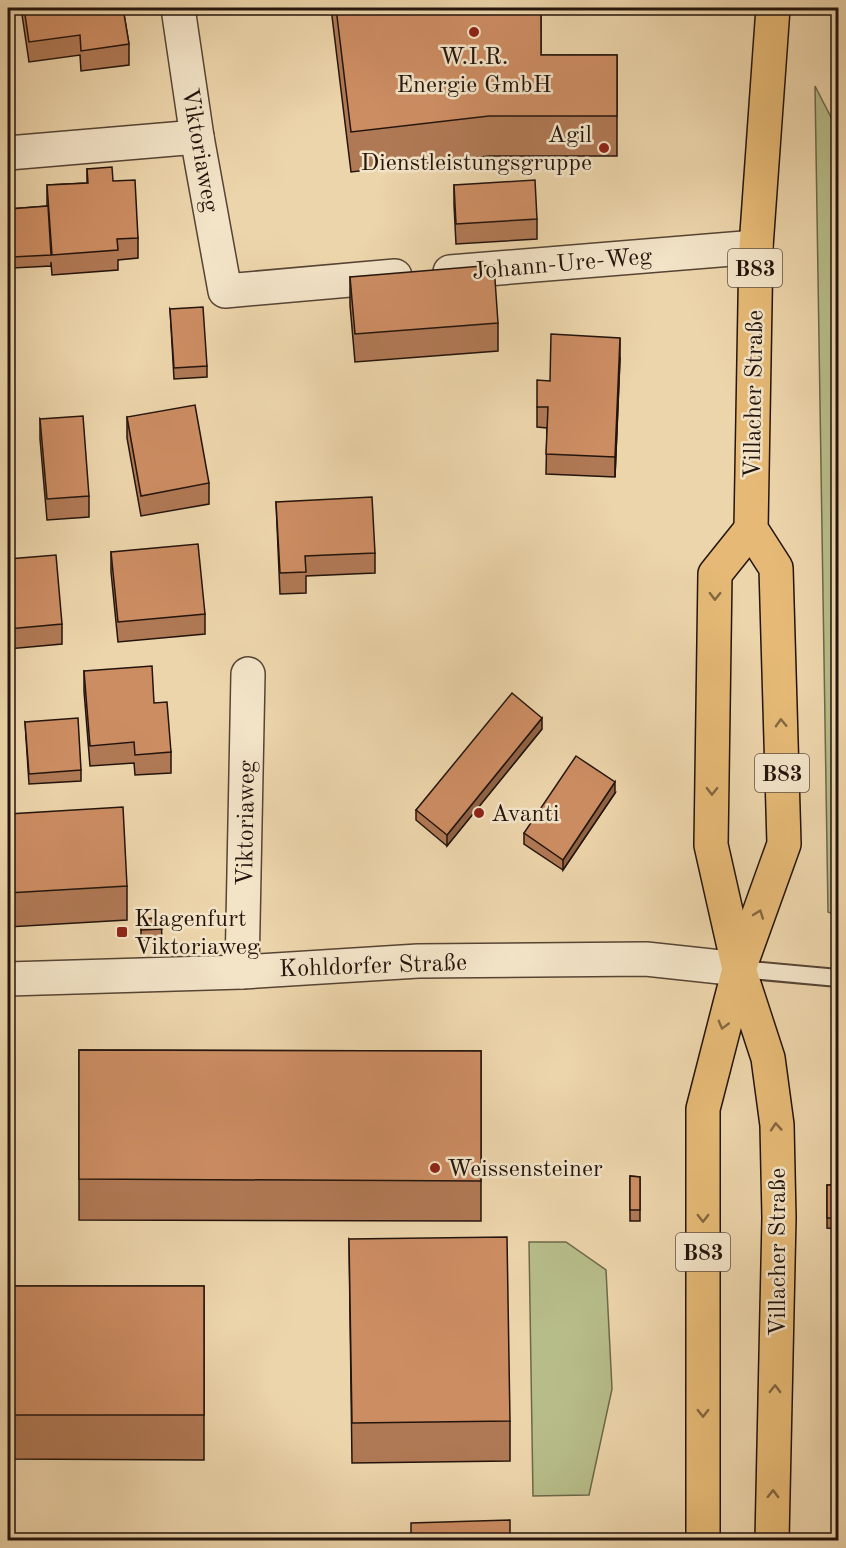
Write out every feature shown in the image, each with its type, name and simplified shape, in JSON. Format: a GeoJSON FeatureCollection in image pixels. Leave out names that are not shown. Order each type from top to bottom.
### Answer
{"type":"FeatureCollection","features":[{"type":"Feature","properties":{"kind":"main road","name":"Villacher Straße"},"geometry":{"type":"LineString","coordinates":[[703,1540],[703,1109],[739,969],[784,844],[776,568],[751,529],[756,247],[773,8]]}},
{"type":"Feature","properties":{"kind":"main road","name":"Villacher Straße"},"geometry":{"type":"LineString","coordinates":[[751,529],[716,574],[711,845],[739,969],[768,1059],[777,1125],[779,1218],[772,1540]]}},
{"type":"Feature","properties":{"kind":"street","name":"Viktoriaweg"},"geometry":{"type":"LineString","coordinates":[[178,8],[197,137],[225,291]]}},
{"type":"Feature","properties":{"kind":"street"},"geometry":{"type":"LineString","coordinates":[[8,153],[197,137]]}},
{"type":"Feature","properties":{"kind":"street","name":"Johann-Ure-Weg"},"geometry":{"type":"LineString","coordinates":[[225,291],[756,247]]}},
{"type":"Feature","properties":{"kind":"street","name":"Viktoriaweg"},"geometry":{"type":"LineString","coordinates":[[242,972],[248,674]]}},
{"type":"Feature","properties":{"kind":"street","name":"Kohldorfer Straße"},"geometry":{"type":"LineString","coordinates":[[8,979],[242,972],[418,961],[646,959],[739,969]]}},
{"type":"Feature","properties":{"kind":"lane"},"geometry":{"type":"LineString","coordinates":[[739,969],[838,978]]}},
{"type":"Feature","properties":{"kind":"green space"},"geometry":{"type":"Polygon","coordinates":[[[815,86],[838,131],[838,916],[828,912],[815,86]]]}},
{"type":"Feature","properties":{"kind":"green space"},"geometry":{"type":"Polygon","coordinates":[[[529,1242],[566,1242],[606,1270],[612,1389],[589,1495],[533,1496],[529,1242]]]}},
{"type":"Feature","properties":{"kind":"building"},"geometry":{"type":"Polygon","coordinates":[[[24,8],[123,8],[129,44],[81,51],[80,35],[29,42],[24,8]]]}},
{"type":"Feature","properties":{"kind":"building"},"geometry":{"type":"Polygon","coordinates":[[[336,8],[541,8],[541,55],[617,55],[617,116],[489,116],[351,132],[336,8]]]}},
{"type":"Feature","properties":{"kind":"building"},"geometry":{"type":"Polygon","coordinates":[[[112,167],[113,181],[135,180],[138,238],[117,239],[118,250],[52,255],[47,185],[88,183],[87,169],[112,167]]]}},
{"type":"Feature","properties":{"kind":"building"},"geometry":{"type":"Polygon","coordinates":[[[535,180],[537,219],[456,224],[454,185],[535,180]]]}},
{"type":"Feature","properties":{"kind":"building"},"geometry":{"type":"Polygon","coordinates":[[[48,206],[51,255],[12,257],[9,209],[48,206]]]}},
{"type":"Feature","properties":{"kind":"building"},"geometry":{"type":"Polygon","coordinates":[[[494,265],[498,323],[355,334],[350,277],[494,265]]]}},
{"type":"Feature","properties":{"kind":"building"},"geometry":{"type":"Polygon","coordinates":[[[203,307],[207,366],[174,368],[170,309],[203,307]]]}},
{"type":"Feature","properties":{"kind":"building"},"geometry":{"type":"Polygon","coordinates":[[[551,334],[620,338],[615,457],[546,454],[548,407],[537,407],[537,380],[550,381],[551,334]]]}},
{"type":"Feature","properties":{"kind":"building"},"geometry":{"type":"Polygon","coordinates":[[[195,405],[209,483],[141,496],[127,417],[195,405]]]}},
{"type":"Feature","properties":{"kind":"building"},"geometry":{"type":"Polygon","coordinates":[[[83,416],[89,496],[47,499],[40,419],[83,416]]]}},
{"type":"Feature","properties":{"kind":"building"},"geometry":{"type":"Polygon","coordinates":[[[372,497],[375,553],[305,556],[306,572],[280,573],[276,502],[372,497]]]}},
{"type":"Feature","properties":{"kind":"building"},"geometry":{"type":"Polygon","coordinates":[[[198,544],[205,614],[118,622],[111,552],[198,544]]]}},
{"type":"Feature","properties":{"kind":"building"},"geometry":{"type":"Polygon","coordinates":[[[56,555],[62,624],[8,629],[8,559],[56,555]]]}},
{"type":"Feature","properties":{"kind":"building"},"geometry":{"type":"Polygon","coordinates":[[[152,666],[154,703],[167,702],[171,752],[135,755],[134,742],[90,746],[84,671],[152,666]]]}},
{"type":"Feature","properties":{"kind":"building"},"geometry":{"type":"Polygon","coordinates":[[[512,693],[542,718],[447,835],[416,810],[512,693]]]}},
{"type":"Feature","properties":{"kind":"building"},"geometry":{"type":"Polygon","coordinates":[[[78,718],[81,770],[29,774],[25,722],[78,718]]]}},
{"type":"Feature","properties":{"kind":"building"},"geometry":{"type":"Polygon","coordinates":[[[576,756],[615,782],[563,860],[524,833],[576,756]]]}},
{"type":"Feature","properties":{"kind":"building"},"geometry":{"type":"Polygon","coordinates":[[[123,807],[127,886],[8,893],[8,814],[123,807]]]}},
{"type":"Feature","properties":{"kind":"building"},"geometry":{"type":"Polygon","coordinates":[[[161,918],[162,929],[141,930],[141,919],[161,918]]]}},
{"type":"Feature","properties":{"kind":"building"},"geometry":{"type":"Polygon","coordinates":[[[79,1050],[481,1051],[481,1181],[79,1179],[79,1050]]]}},
{"type":"Feature","properties":{"kind":"building"},"geometry":{"type":"Polygon","coordinates":[[[630,1176],[640,1177],[640,1210],[630,1210],[630,1176]]]}},
{"type":"Feature","properties":{"kind":"building"},"geometry":{"type":"Polygon","coordinates":[[[827,1185],[837,1185],[837,1218],[827,1218],[827,1185]]]}},
{"type":"Feature","properties":{"kind":"building"},"geometry":{"type":"Polygon","coordinates":[[[507,1237],[510,1421],[352,1423],[349,1239],[507,1237]]]}},
{"type":"Feature","properties":{"kind":"building"},"geometry":{"type":"Polygon","coordinates":[[[8,1286],[204,1286],[204,1415],[8,1415],[8,1286]]]}},
{"type":"Feature","properties":{"kind":"building"},"geometry":{"type":"Polygon","coordinates":[[[510,1520],[510,1540],[411,1540],[411,1523],[510,1520]]]}},
{"type":"Feature","properties":{"kind":"place","name":"W.I.R. Energie GmbH"},"geometry":{"type":"Point","coordinates":[474,32]}},
{"type":"Feature","properties":{"kind":"place","name":"Agil Dienstleistungsgruppe"},"geometry":{"type":"Point","coordinates":[604,148]}},
{"type":"Feature","properties":{"kind":"place","name":"Avanti"},"geometry":{"type":"Point","coordinates":[479,813]}},
{"type":"Feature","properties":{"kind":"place","name":"Klagenfurt Viktoriaweg"},"geometry":{"type":"Point","coordinates":[122,932]}},
{"type":"Feature","properties":{"kind":"place","name":"Weissensteiner"},"geometry":{"type":"Point","coordinates":[435,1168]}}]}
